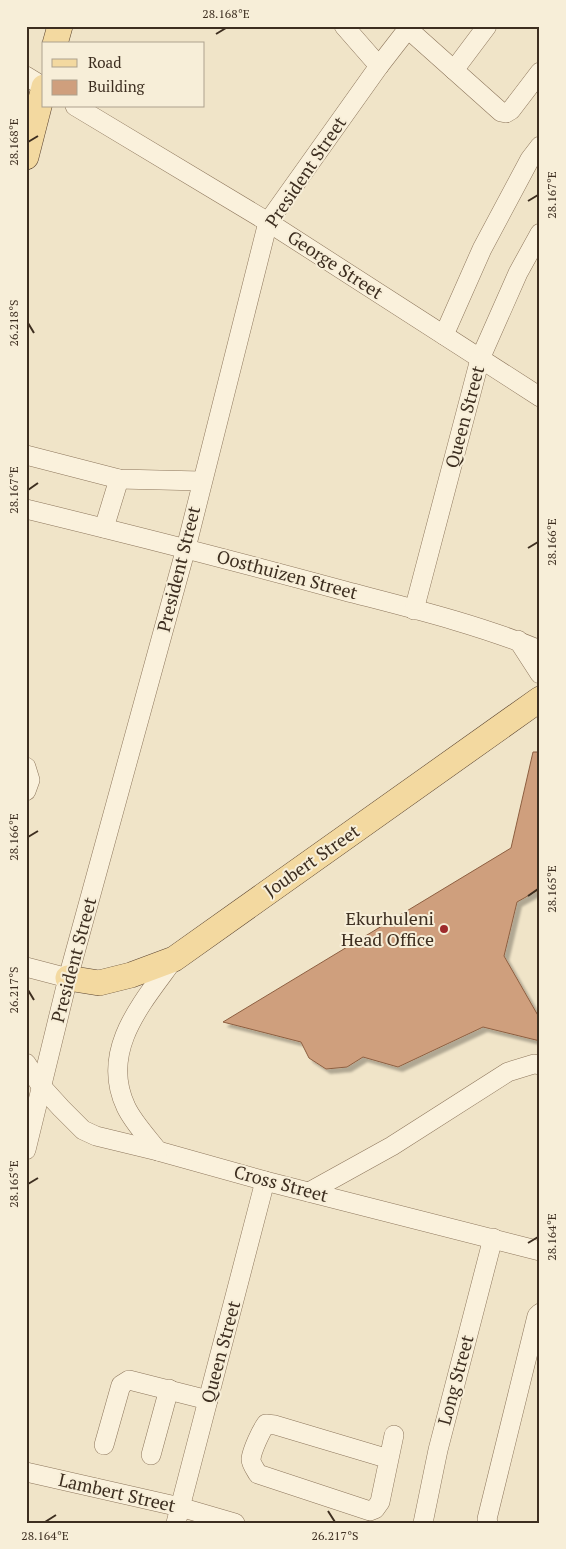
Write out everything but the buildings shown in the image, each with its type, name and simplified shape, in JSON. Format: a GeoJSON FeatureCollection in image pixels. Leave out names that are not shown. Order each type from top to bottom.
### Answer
{"type":"FeatureCollection","features":[{"type":"Feature","properties":{"kind":"main road"},"geometry":{"type":"LineString","coordinates":[[56,42],[60,26]]}},
{"type":"Feature","properties":{"kind":"main road"},"geometry":{"type":"LineString","coordinates":[[26,157],[42,95]]}},
{"type":"Feature","properties":{"kind":"main road","name":"Joubert Street"},"geometry":{"type":"LineString","coordinates":[[68,978],[99,983],[131,976],[174,959],[540,700]]}},
{"type":"Feature","properties":{"kind":"street"},"geometry":{"type":"LineString","coordinates":[[344,26],[378,66]]}},
{"type":"Feature","properties":{"kind":"street"},"geometry":{"type":"LineString","coordinates":[[454,70],[487,26]]}},
{"type":"Feature","properties":{"kind":"street"},"geometry":{"type":"LineString","coordinates":[[409,28],[500,112],[511,110],[540,72]]}},
{"type":"Feature","properties":{"kind":"street","name":"President Street"},"geometry":{"type":"LineString","coordinates":[[26,1150],[68,978],[186,548],[201,481],[268,222],[378,66],[409,28]]}},
{"type":"Feature","properties":{"kind":"street"},"geometry":{"type":"LineString","coordinates":[[26,76],[42,86]]}},
{"type":"Feature","properties":{"kind":"street","name":"George Street"},"geometry":{"type":"LineString","coordinates":[[78,108],[268,222],[540,397]]}},
{"type":"Feature","properties":{"kind":"street"},"geometry":{"type":"LineString","coordinates":[[444,335],[482,250],[530,159],[540,146]]}},
{"type":"Feature","properties":{"kind":"street","name":"Queen Street"},"geometry":{"type":"LineString","coordinates":[[414,610],[480,359],[518,273],[540,233]]}},
{"type":"Feature","properties":{"kind":"street"},"geometry":{"type":"LineString","coordinates":[[26,455],[119,479],[201,481]]}},
{"type":"Feature","properties":{"kind":"street"},"geometry":{"type":"LineString","coordinates":[[104,528],[119,479]]}},
{"type":"Feature","properties":{"kind":"street","name":"Oosthuizen Street"},"geometry":{"type":"LineString","coordinates":[[26,510],[186,548],[414,610],[518,640],[540,650]]}},
{"type":"Feature","properties":{"kind":"street"},"geometry":{"type":"LineString","coordinates":[[518,640],[540,674]]}},
{"type":"Feature","properties":{"kind":"street"},"geometry":{"type":"LineString","coordinates":[[26,767],[28,768],[30,780],[26,792]]}},
{"type":"Feature","properties":{"kind":"street"},"geometry":{"type":"LineString","coordinates":[[158,1151],[126,1108],[118,1079],[120,1048],[132,1019],[174,959]]}},
{"type":"Feature","properties":{"kind":"street"},"geometry":{"type":"LineString","coordinates":[[26,967],[68,978]]}},
{"type":"Feature","properties":{"kind":"street"},"geometry":{"type":"LineString","coordinates":[[26,1063],[41,1086]]}},
{"type":"Feature","properties":{"kind":"street"},"geometry":{"type":"LineString","coordinates":[[309,1192],[392,1146],[508,1072],[534,1064],[540,1065]]}},
{"type":"Feature","properties":{"kind":"street","name":"Cross Street"},"geometry":{"type":"LineString","coordinates":[[41,1086],[83,1130],[96,1136],[540,1251]]}},
{"type":"Feature","properties":{"kind":"street","name":"Queen Street"},"geometry":{"type":"LineString","coordinates":[[178,1515],[265,1181]]}},
{"type":"Feature","properties":{"kind":"street","name":"Long Street"},"geometry":{"type":"LineString","coordinates":[[423,1523],[438,1450],[493,1238]]}},
{"type":"Feature","properties":{"kind":"street"},"geometry":{"type":"LineString","coordinates":[[488,1523],[487,1519],[537,1316],[540,1313]]}},
{"type":"Feature","properties":{"kind":"street"},"geometry":{"type":"LineString","coordinates":[[104,1445],[121,1385],[129,1380],[208,1400]]}},
{"type":"Feature","properties":{"kind":"street"},"geometry":{"type":"LineString","coordinates":[[151,1455],[169,1389]]}},
{"type":"Feature","properties":{"kind":"street"},"geometry":{"type":"LineString","coordinates":[[389,1459],[275,1425],[266,1424],[262,1429],[251,1459],[258,1474],[370,1511],[380,1502],[389,1459],[394,1435]]}},
{"type":"Feature","properties":{"kind":"street","name":"Lambert Street"},"geometry":{"type":"LineString","coordinates":[[26,1472],[178,1515],[236,1523]]}},
{"type":"Feature","properties":{"kind":"place","name":"Ekurhuleni Head Office"},"geometry":{"type":"Point","coordinates":[444,929]}}]}
